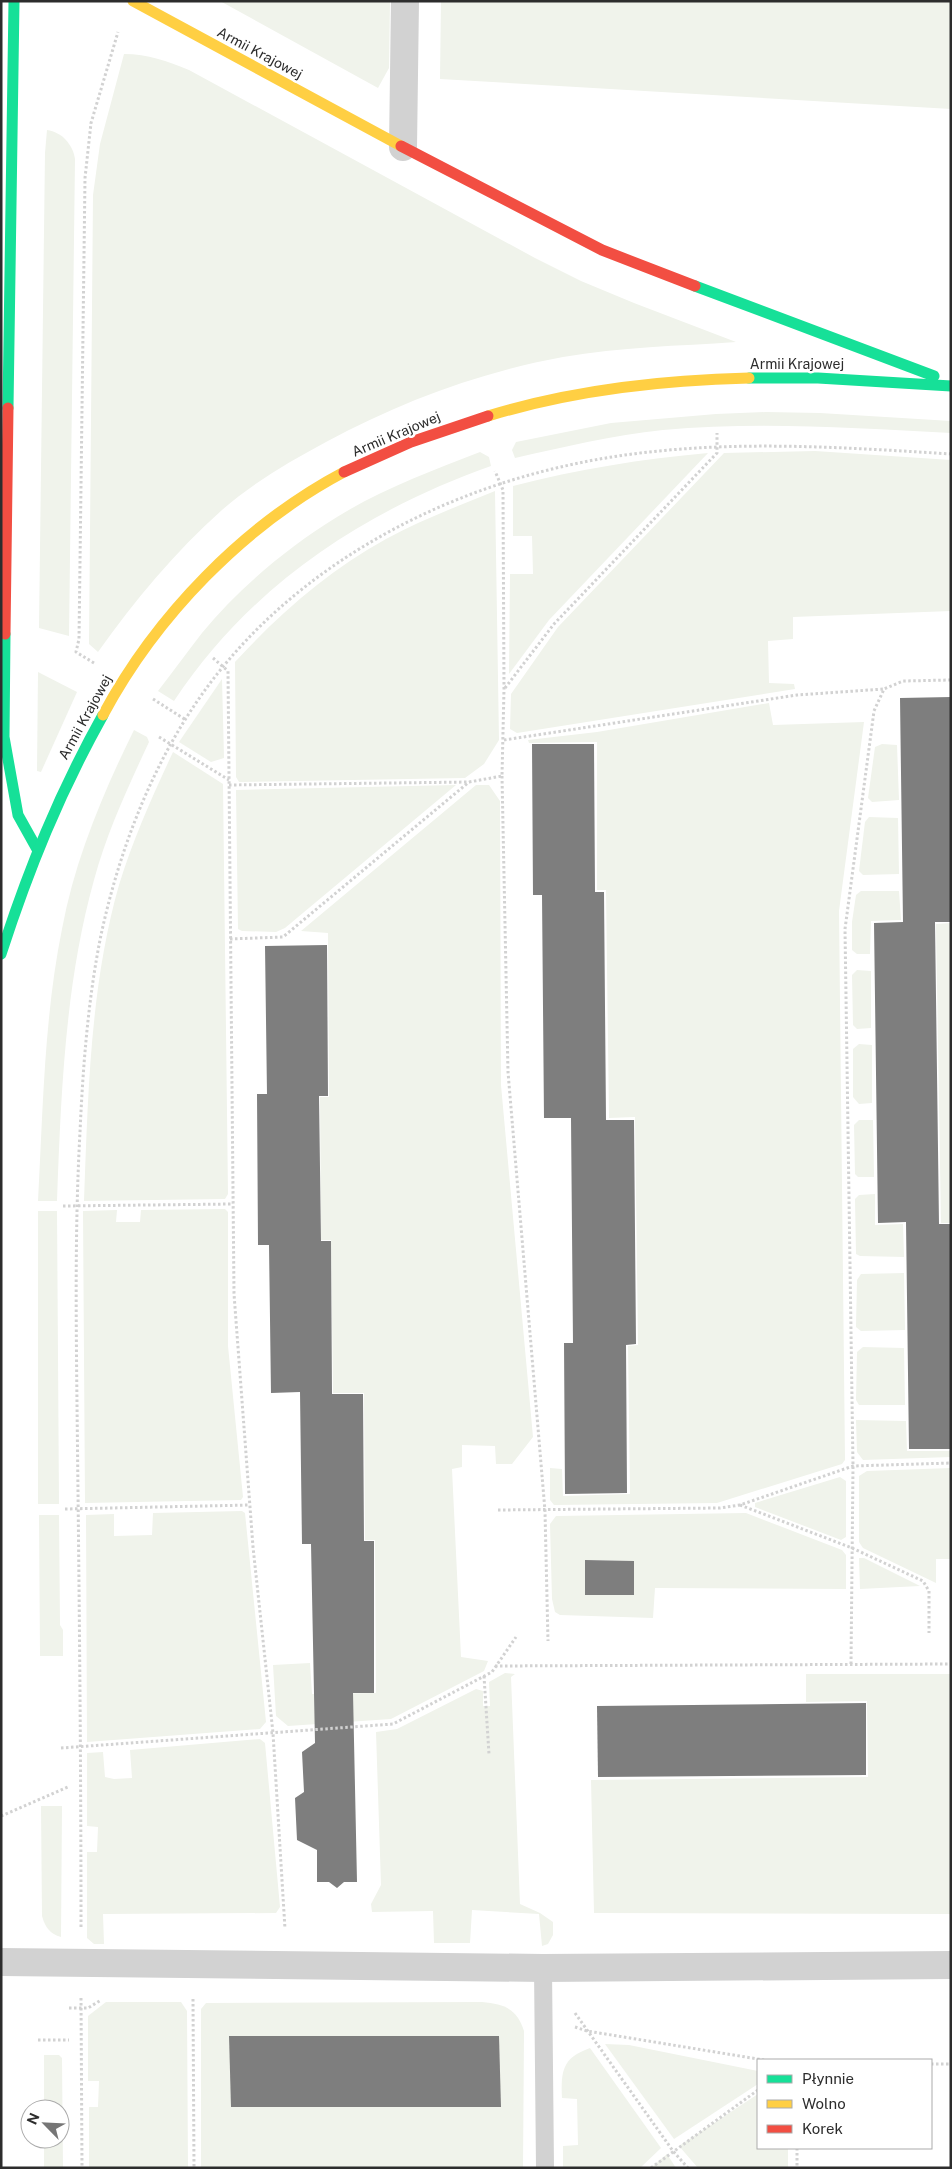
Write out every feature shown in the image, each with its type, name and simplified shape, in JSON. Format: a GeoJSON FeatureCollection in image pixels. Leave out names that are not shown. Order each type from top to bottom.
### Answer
{"type":"FeatureCollection","features":[{"type":"Feature","properties":{"kind":"street"},"geometry":{"type":"LineString","coordinates":[[14,1],[4,737],[18,815],[37,849]]}},
{"type":"Feature","properties":{"kind":"street","name":"Armii Krajowej"},"geometry":{"type":"LineString","coordinates":[[132,1],[403,147],[602,250],[802,328],[951,382]]}},
{"type":"Feature","properties":{"kind":"street"},"geometry":{"type":"LineString","coordinates":[[403,147],[405,1]]}},
{"type":"Feature","properties":{"kind":"street","name":"Armii Krajowej"},"geometry":{"type":"LineString","coordinates":[[1,954],[37,849],[72,773],[119,687],[147,643],[177,607],[228,555],[279,512],[349,469],[412,441],[458,424],[554,397],[684,380],[819,377],[951,386]]}},
{"type":"Feature","properties":{"kind":"street"},"geometry":{"type":"LineString","coordinates":[[1,1962],[543,1968],[951,1965]]}},
{"type":"Feature","properties":{"kind":"lane"},"geometry":{"type":"LineString","coordinates":[[543,1968],[545,2168]]}},
{"type":"Feature","properties":{"kind":"path"},"geometry":{"type":"LineString","coordinates":[[95,664],[76,652],[79,639],[85,178],[91,123],[112,53]]}},
{"type":"Feature","properties":{"kind":"path"},"geometry":{"type":"LineString","coordinates":[[504,689],[554,624],[717,453],[716,434]]}},
{"type":"Feature","properties":{"kind":"path"},"geometry":{"type":"LineString","coordinates":[[82,2168],[81,1748],[76,1205],[86,1040],[101,936],[113,885],[130,832],[171,744],[205,690],[224,666],[262,625],[289,600],[350,554],[409,521],[453,501],[500,484],[564,466],[614,457],[717,447],[816,446],[951,454]]}},
{"type":"Feature","properties":{"kind":"path"},"geometry":{"type":"LineString","coordinates":[[495,470],[503,490],[504,740],[502,776],[508,1072],[545,1511],[548,1641]]}},
{"type":"Feature","properties":{"kind":"path"},"geometry":{"type":"LineString","coordinates":[[213,658],[228,671],[234,1294],[250,1505],[273,1733],[287,1964]]}},
{"type":"Feature","properties":{"kind":"path"},"geometry":{"type":"LineString","coordinates":[[504,740],[797,695],[884,689],[903,680],[951,680]]}},
{"type":"Feature","properties":{"kind":"path"},"geometry":{"type":"LineString","coordinates":[[851,1664],[853,1466],[845,929],[874,711],[884,689]]}},
{"type":"Feature","properties":{"kind":"path"},"geometry":{"type":"LineString","coordinates":[[149,697],[186,720]]}},
{"type":"Feature","properties":{"kind":"path"},"geometry":{"type":"LineString","coordinates":[[159,737],[229,780]]}},
{"type":"Feature","properties":{"kind":"path"},"geometry":{"type":"LineString","coordinates":[[229,785],[469,782],[502,776]]}},
{"type":"Feature","properties":{"kind":"path"},"geometry":{"type":"LineString","coordinates":[[230,938],[283,937],[469,782]]}},
{"type":"Feature","properties":{"kind":"path"},"geometry":{"type":"LineString","coordinates":[[63,1206],[233,1204]]}},
{"type":"Feature","properties":{"kind":"path"},"geometry":{"type":"LineString","coordinates":[[498,1510],[720,1508],[740,1505],[853,1466],[951,1463]]}},
{"type":"Feature","properties":{"kind":"path"},"geometry":{"type":"LineString","coordinates":[[65,1509],[250,1505]]}},
{"type":"Feature","properties":{"kind":"path"},"geometry":{"type":"LineString","coordinates":[[740,1505],[852,1548],[923,1582],[929,1591],[929,1632]]}},
{"type":"Feature","properties":{"kind":"path"},"geometry":{"type":"LineString","coordinates":[[61,1748],[393,1724],[492,1672],[516,1638]]}},
{"type":"Feature","properties":{"kind":"path"},"geometry":{"type":"LineString","coordinates":[[495,1666],[951,1664]]}},
{"type":"Feature","properties":{"kind":"path"},"geometry":{"type":"LineString","coordinates":[[484,1676],[489,1754]]}},
{"type":"Feature","properties":{"kind":"path"},"geometry":{"type":"LineString","coordinates":[[1,1816],[68,1787]]}},
{"type":"Feature","properties":{"kind":"path"},"geometry":{"type":"LineString","coordinates":[[192,1964],[194,2168]]}},
{"type":"Feature","properties":{"kind":"path"},"geometry":{"type":"LineString","coordinates":[[543,1968],[672,2151],[688,2168]]}},
{"type":"Feature","properties":{"kind":"path"},"geometry":{"type":"LineString","coordinates":[[69,2008],[88,2008],[106,1996]]}},
{"type":"Feature","properties":{"kind":"path"},"geometry":{"type":"LineString","coordinates":[[543,2016],[587,2031],[758,2059]]}},
{"type":"Feature","properties":{"kind":"path"},"geometry":{"type":"LineString","coordinates":[[38,2040],[69,2040]]}},
{"type":"Feature","properties":{"kind":"path"},"geometry":{"type":"LineString","coordinates":[[932,2064],[951,2064]]}},
{"type":"Feature","properties":{"kind":"path"},"geometry":{"type":"LineString","coordinates":[[652,2168],[672,2151],[757,2091]]}},
{"type":"Feature","properties":{"kind":"path"},"geometry":{"type":"LineString","coordinates":[[797,2149],[797,2168]]}},
{"type":"Feature","properties":{"kind":"shaded area"},"geometry":{"type":"Polygon","coordinates":[[[220,1],[390,1],[389,68],[378,88],[220,1]]]}},
{"type":"Feature","properties":{"kind":"shaded area"},"geometry":{"type":"Polygon","coordinates":[[[441,1],[951,1],[951,109],[440,79],[441,1]]]}},
{"type":"Feature","properties":{"kind":"shaded area"},"geometry":{"type":"Polygon","coordinates":[[[124,54],[141,55],[189,70],[535,258],[581,281],[736,342],[606,351],[532,363],[441,390],[354,427],[272,473],[222,510],[156,577],[98,652],[89,644],[93,195],[100,144],[124,54]]]}},
{"type":"Feature","properties":{"kind":"shaded area"},"geometry":{"type":"Polygon","coordinates":[[[47,130],[57,133],[66,140],[72,149],[75,159],[69,636],[39,628],[45,153],[47,130]]]}},
{"type":"Feature","properties":{"kind":"shaded area"},"geometry":{"type":"Polygon","coordinates":[[[766,412],[820,413],[951,421],[951,433],[807,426],[699,427],[626,435],[515,458],[512,450],[516,442],[611,423],[716,414],[766,412]]]}},
{"type":"Feature","properties":{"kind":"shaded area"},"geometry":{"type":"Polygon","coordinates":[[[815,451],[951,460],[951,611],[793,617],[793,639],[768,641],[769,683],[794,684],[795,689],[517,733],[510,729],[511,694],[558,627],[724,453],[815,451]]]}},
{"type":"Feature","properties":{"kind":"shaded area"},"geometry":{"type":"Polygon","coordinates":[[[480,452],[489,457],[491,466],[398,506],[354,530],[313,557],[274,588],[238,622],[204,659],[174,701],[158,691],[216,616],[248,584],[300,541],[371,498],[407,481],[480,452]]]}},
{"type":"Feature","properties":{"kind":"shaded area"},"geometry":{"type":"Polygon","coordinates":[[[708,453],[549,620],[509,674],[510,574],[533,574],[532,536],[513,536],[513,486],[610,465],[708,453]]]}},
{"type":"Feature","properties":{"kind":"shaded area"},"geometry":{"type":"Polygon","coordinates":[[[495,491],[499,740],[484,764],[465,778],[239,782],[236,777],[235,662],[287,610],[325,579],[365,551],[399,532],[495,491]]]}},
{"type":"Feature","properties":{"kind":"shaded area"},"geometry":{"type":"Polygon","coordinates":[[[38,672],[77,692],[41,772],[37,771],[38,672]]]}},
{"type":"Feature","properties":{"kind":"shaded area"},"geometry":{"type":"Polygon","coordinates":[[[222,679],[224,758],[211,762],[179,742],[222,679]]]}},
{"type":"Feature","properties":{"kind":"shaded area"},"geometry":{"type":"Polygon","coordinates":[[[769,703],[773,725],[864,722],[839,911],[845,1460],[842,1464],[717,1503],[554,1505],[550,1500],[550,1468],[562,1469],[563,1496],[630,1494],[628,1346],[638,1345],[635,1117],[609,1118],[606,890],[597,890],[597,742],[529,743],[528,740],[597,732],[769,703]]]}},
{"type":"Feature","properties":{"kind":"shaded area"},"geometry":{"type":"Polygon","coordinates":[[[134,730],[147,737],[149,742],[133,776],[99,862],[84,919],[77,959],[66,1039],[57,1201],[38,1201],[43,1098],[51,996],[62,929],[74,877],[91,827],[134,730]]]}},
{"type":"Feature","properties":{"kind":"shaded area"},"geometry":{"type":"Polygon","coordinates":[[[882,744],[897,745],[899,800],[872,802],[868,798],[875,747],[882,744]]]}},
{"type":"Feature","properties":{"kind":"shaded area"},"geometry":{"type":"Polygon","coordinates":[[[173,752],[223,784],[228,1194],[225,1199],[84,1201],[92,1042],[96,1002],[109,924],[119,885],[131,851],[173,752]]]}},
{"type":"Feature","properties":{"kind":"shaded area"},"geometry":{"type":"Polygon","coordinates":[[[456,785],[285,928],[276,932],[242,931],[238,929],[236,790],[456,785]]]}},
{"type":"Feature","properties":{"kind":"shaded area"},"geometry":{"type":"Polygon","coordinates":[[[476,785],[489,785],[500,801],[501,1085],[533,1437],[512,1464],[496,1464],[495,1446],[462,1445],[462,1467],[452,1469],[461,1657],[488,1661],[484,1671],[391,1719],[288,1726],[276,1716],[273,1665],[310,1663],[312,1694],[376,1693],[375,1540],[365,1540],[364,1393],[333,1393],[331,1240],[321,1240],[320,1097],[329,1097],[328,933],[301,931],[476,785]]]}},
{"type":"Feature","properties":{"kind":"shaded area"},"geometry":{"type":"Polygon","coordinates":[[[869,817],[898,818],[899,874],[863,875],[859,871],[865,822],[869,817]]]}},
{"type":"Feature","properties":{"kind":"shaded area"},"geometry":{"type":"Polygon","coordinates":[[[861,891],[899,891],[901,920],[871,921],[870,954],[857,954],[852,950],[852,922],[856,895],[861,891]]]}},
{"type":"Feature","properties":{"kind":"shaded area"},"geometry":{"type":"Polygon","coordinates":[[[951,923],[951,1223],[941,1223],[936,924],[951,923]]]}},
{"type":"Feature","properties":{"kind":"shaded area"},"geometry":{"type":"Polygon","coordinates":[[[857,970],[871,971],[871,1028],[857,1029],[853,1025],[852,975],[857,970]]]}},
{"type":"Feature","properties":{"kind":"shaded area"},"geometry":{"type":"Polygon","coordinates":[[[859,1044],[872,1045],[872,1103],[859,1104],[853,1097],[853,1049],[859,1044]]]}},
{"type":"Feature","properties":{"kind":"shaded area"},"geometry":{"type":"Polygon","coordinates":[[[859,1120],[873,1120],[874,1177],[858,1177],[855,1174],[854,1125],[859,1120]]]}},
{"type":"Feature","properties":{"kind":"shaded area"},"geometry":{"type":"Polygon","coordinates":[[[875,1194],[875,1225],[903,1224],[904,1257],[860,1256],[856,1254],[855,1199],[859,1195],[875,1194]]]}},
{"type":"Feature","properties":{"kind":"shaded area"},"geometry":{"type":"Polygon","coordinates":[[[225,1209],[228,1212],[228,1346],[243,1497],[241,1500],[85,1503],[83,1211],[117,1210],[116,1222],[140,1222],[141,1210],[225,1209]]]}},
{"type":"Feature","properties":{"kind":"shaded area"},"geometry":{"type":"Polygon","coordinates":[[[38,1211],[57,1211],[59,1504],[38,1504],[38,1211]]]}},
{"type":"Feature","properties":{"kind":"shaded area"},"geometry":{"type":"Polygon","coordinates":[[[904,1273],[905,1330],[861,1331],[856,1327],[857,1280],[861,1274],[904,1273]]]}},
{"type":"Feature","properties":{"kind":"shaded area"},"geometry":{"type":"Polygon","coordinates":[[[863,1347],[904,1348],[905,1405],[859,1405],[856,1400],[857,1352],[863,1347]]]}},
{"type":"Feature","properties":{"kind":"shaded area"},"geometry":{"type":"Polygon","coordinates":[[[856,1420],[906,1421],[907,1451],[951,1451],[951,1457],[863,1460],[857,1452],[856,1420]]]}},
{"type":"Feature","properties":{"kind":"shaded area"},"geometry":{"type":"Polygon","coordinates":[[[951,1468],[951,1559],[936,1559],[936,1583],[863,1548],[859,1542],[859,1476],[867,1471],[951,1468]]]}},
{"type":"Feature","properties":{"kind":"shaded area"},"geometry":{"type":"Polygon","coordinates":[[[840,1477],[846,1481],[846,1537],[841,1540],[755,1507],[755,1503],[840,1477]]]}},
{"type":"Feature","properties":{"kind":"shaded area"},"geometry":{"type":"Polygon","coordinates":[[[242,1511],[245,1513],[266,1722],[260,1729],[87,1742],[86,1515],[114,1514],[114,1536],[152,1535],[153,1513],[242,1511]]]}},
{"type":"Feature","properties":{"kind":"shaded area"},"geometry":{"type":"Polygon","coordinates":[[[746,1513],[842,1550],[846,1555],[846,1589],[655,1588],[653,1618],[560,1615],[555,1612],[552,1599],[550,1524],[556,1516],[746,1513]],[[585,1560],[586,1595],[634,1595],[634,1561],[585,1560]]]}},
{"type":"Feature","properties":{"kind":"shaded area"},"geometry":{"type":"Polygon","coordinates":[[[39,1515],[59,1515],[60,1625],[63,1630],[63,1656],[40,1656],[39,1515]]]}},
{"type":"Feature","properties":{"kind":"shaded area"},"geometry":{"type":"Polygon","coordinates":[[[859,1558],[864,1558],[920,1586],[860,1589],[859,1558]]]}},
{"type":"Feature","properties":{"kind":"shaded area"},"geometry":{"type":"Polygon","coordinates":[[[505,1673],[515,1674],[511,1677],[520,1904],[540,1913],[553,1922],[553,1935],[548,1944],[542,1946],[539,1914],[472,1910],[470,1943],[434,1943],[433,1911],[372,1912],[371,1904],[381,1885],[376,1732],[397,1729],[476,1689],[483,1691],[483,1706],[490,1706],[489,1682],[505,1673]]]}},
{"type":"Feature","properties":{"kind":"shaded area"},"geometry":{"type":"Polygon","coordinates":[[[806,1674],[951,1674],[951,1914],[594,1913],[591,1780],[868,1777],[867,1701],[806,1702],[806,1674]]]}},
{"type":"Feature","properties":{"kind":"shaded area"},"geometry":{"type":"Polygon","coordinates":[[[260,1739],[265,1743],[280,1907],[276,1913],[103,1914],[104,1944],[94,1944],[87,1938],[87,1852],[97,1852],[98,1827],[87,1826],[87,1753],[103,1752],[105,1777],[114,1779],[132,1778],[130,1750],[260,1739]]]}},
{"type":"Feature","properties":{"kind":"shaded area"},"geometry":{"type":"Polygon","coordinates":[[[41,1806],[62,1806],[61,1937],[49,1930],[42,1916],[41,1806]]]}},
{"type":"Feature","properties":{"kind":"shaded area"},"geometry":{"type":"Polygon","coordinates":[[[106,2002],[181,2002],[187,2011],[188,2168],[89,2168],[89,2107],[98,2107],[99,2081],[88,2081],[88,2016],[106,2002]]]}},
{"type":"Feature","properties":{"kind":"shaded area"},"geometry":{"type":"Polygon","coordinates":[[[482,2002],[497,2004],[509,2009],[518,2017],[524,2031],[523,2168],[201,2168],[201,2009],[206,2003],[482,2002]]]}},
{"type":"Feature","properties":{"kind":"shaded area"},"geometry":{"type":"Polygon","coordinates":[[[605,2044],[629,2045],[757,2071],[757,2085],[674,2139],[605,2044]]]}},
{"type":"Feature","properties":{"kind":"shaded area"},"geometry":{"type":"Polygon","coordinates":[[[590,2048],[661,2148],[640,2168],[563,2168],[563,2146],[578,2145],[577,2099],[562,2098],[563,2073],[565,2067],[574,2056],[590,2048]]]}},
{"type":"Feature","properties":{"kind":"shaded area"},"geometry":{"type":"Polygon","coordinates":[[[44,2055],[59,2055],[62,2058],[62,2099],[44,2099],[44,2055]]]}},
{"type":"Feature","properties":{"kind":"shaded area"},"geometry":{"type":"Polygon","coordinates":[[[757,2095],[757,2149],[788,2149],[788,2168],[698,2168],[679,2146],[757,2095]]]}},
{"type":"Feature","properties":{"kind":"shaded area"},"geometry":{"type":"Polygon","coordinates":[[[44,2149],[63,2149],[63,2168],[44,2168],[44,2149]]]}},
{"type":"Feature","properties":{"kind":"shaded area"},"geometry":{"type":"Polygon","coordinates":[[[667,2154],[676,2168],[651,2168],[667,2154]]]}},
{"type":"Feature","properties":{"kind":"building"},"geometry":{"type":"Polygon","coordinates":[[[951,697],[951,922],[935,922],[939,1224],[951,1224],[951,1449],[909,1449],[906,1222],[878,1223],[874,923],[903,922],[900,698],[951,697]]]}},
{"type":"Feature","properties":{"kind":"building"},"geometry":{"type":"Polygon","coordinates":[[[532,744],[594,744],[595,892],[604,892],[606,1120],[634,1120],[636,1344],[626,1345],[627,1493],[565,1494],[564,1343],[573,1343],[571,1118],[544,1118],[542,895],[533,895],[532,744]]]}},
{"type":"Feature","properties":{"kind":"building"},"geometry":{"type":"Polygon","coordinates":[[[327,945],[328,1096],[319,1096],[321,1241],[331,1241],[332,1394],[363,1394],[364,1541],[374,1541],[374,1693],[353,1693],[357,1882],[344,1882],[337,1888],[329,1882],[317,1882],[317,1850],[297,1840],[295,1798],[304,1792],[302,1752],[315,1743],[311,1544],[302,1544],[300,1392],[271,1393],[269,1245],[258,1245],[257,1094],[267,1094],[265,946],[327,945]]]}},
{"type":"Feature","properties":{"kind":"building"},"geometry":{"type":"Polygon","coordinates":[[[585,1560],[634,1561],[634,1595],[585,1595],[585,1560]]]}},
{"type":"Feature","properties":{"kind":"building"},"geometry":{"type":"Polygon","coordinates":[[[866,1703],[866,1775],[598,1777],[597,1706],[866,1703]]]}},
{"type":"Feature","properties":{"kind":"building"},"geometry":{"type":"Polygon","coordinates":[[[229,2036],[499,2036],[501,2107],[231,2107],[229,2036]]]}},
{"type":"Feature","properties":{"kind":"traffic: fast"},"geometry":{"type":"LineString","coordinates":[[8,408],[14,1]]}},
{"type":"Feature","properties":{"kind":"traffic: fast"},"geometry":{"type":"LineString","coordinates":[[695,286],[934,376]]}},
{"type":"Feature","properties":{"kind":"traffic: fast"},"geometry":{"type":"LineString","coordinates":[[749,378],[818,378],[951,386]]}},
{"type":"Feature","properties":{"kind":"traffic: fast"},"geometry":{"type":"LineString","coordinates":[[5,634],[4,737],[18,815],[37,849]]}},
{"type":"Feature","properties":{"kind":"traffic: fast"},"geometry":{"type":"LineString","coordinates":[[1,954],[46,832],[72,774],[103,715]]}},
{"type":"Feature","properties":{"kind":"traffic: slow"},"geometry":{"type":"LineString","coordinates":[[133,1],[401,146]]}},
{"type":"Feature","properties":{"kind":"traffic: slow"},"geometry":{"type":"LineString","coordinates":[[488,416],[552,399],[617,388],[683,381],[749,378]]}},
{"type":"Feature","properties":{"kind":"traffic: slow"},"geometry":{"type":"LineString","coordinates":[[103,715],[124,678],[149,643],[206,576],[272,518],[344,472]]}},
{"type":"Feature","properties":{"kind":"traffic: jam"},"geometry":{"type":"LineString","coordinates":[[401,146],[602,250],[695,286]]}},
{"type":"Feature","properties":{"kind":"traffic: jam"},"geometry":{"type":"LineString","coordinates":[[5,634],[8,408]]}},
{"type":"Feature","properties":{"kind":"traffic: jam"},"geometry":{"type":"LineString","coordinates":[[344,472],[411,442],[488,416]]}}]}
